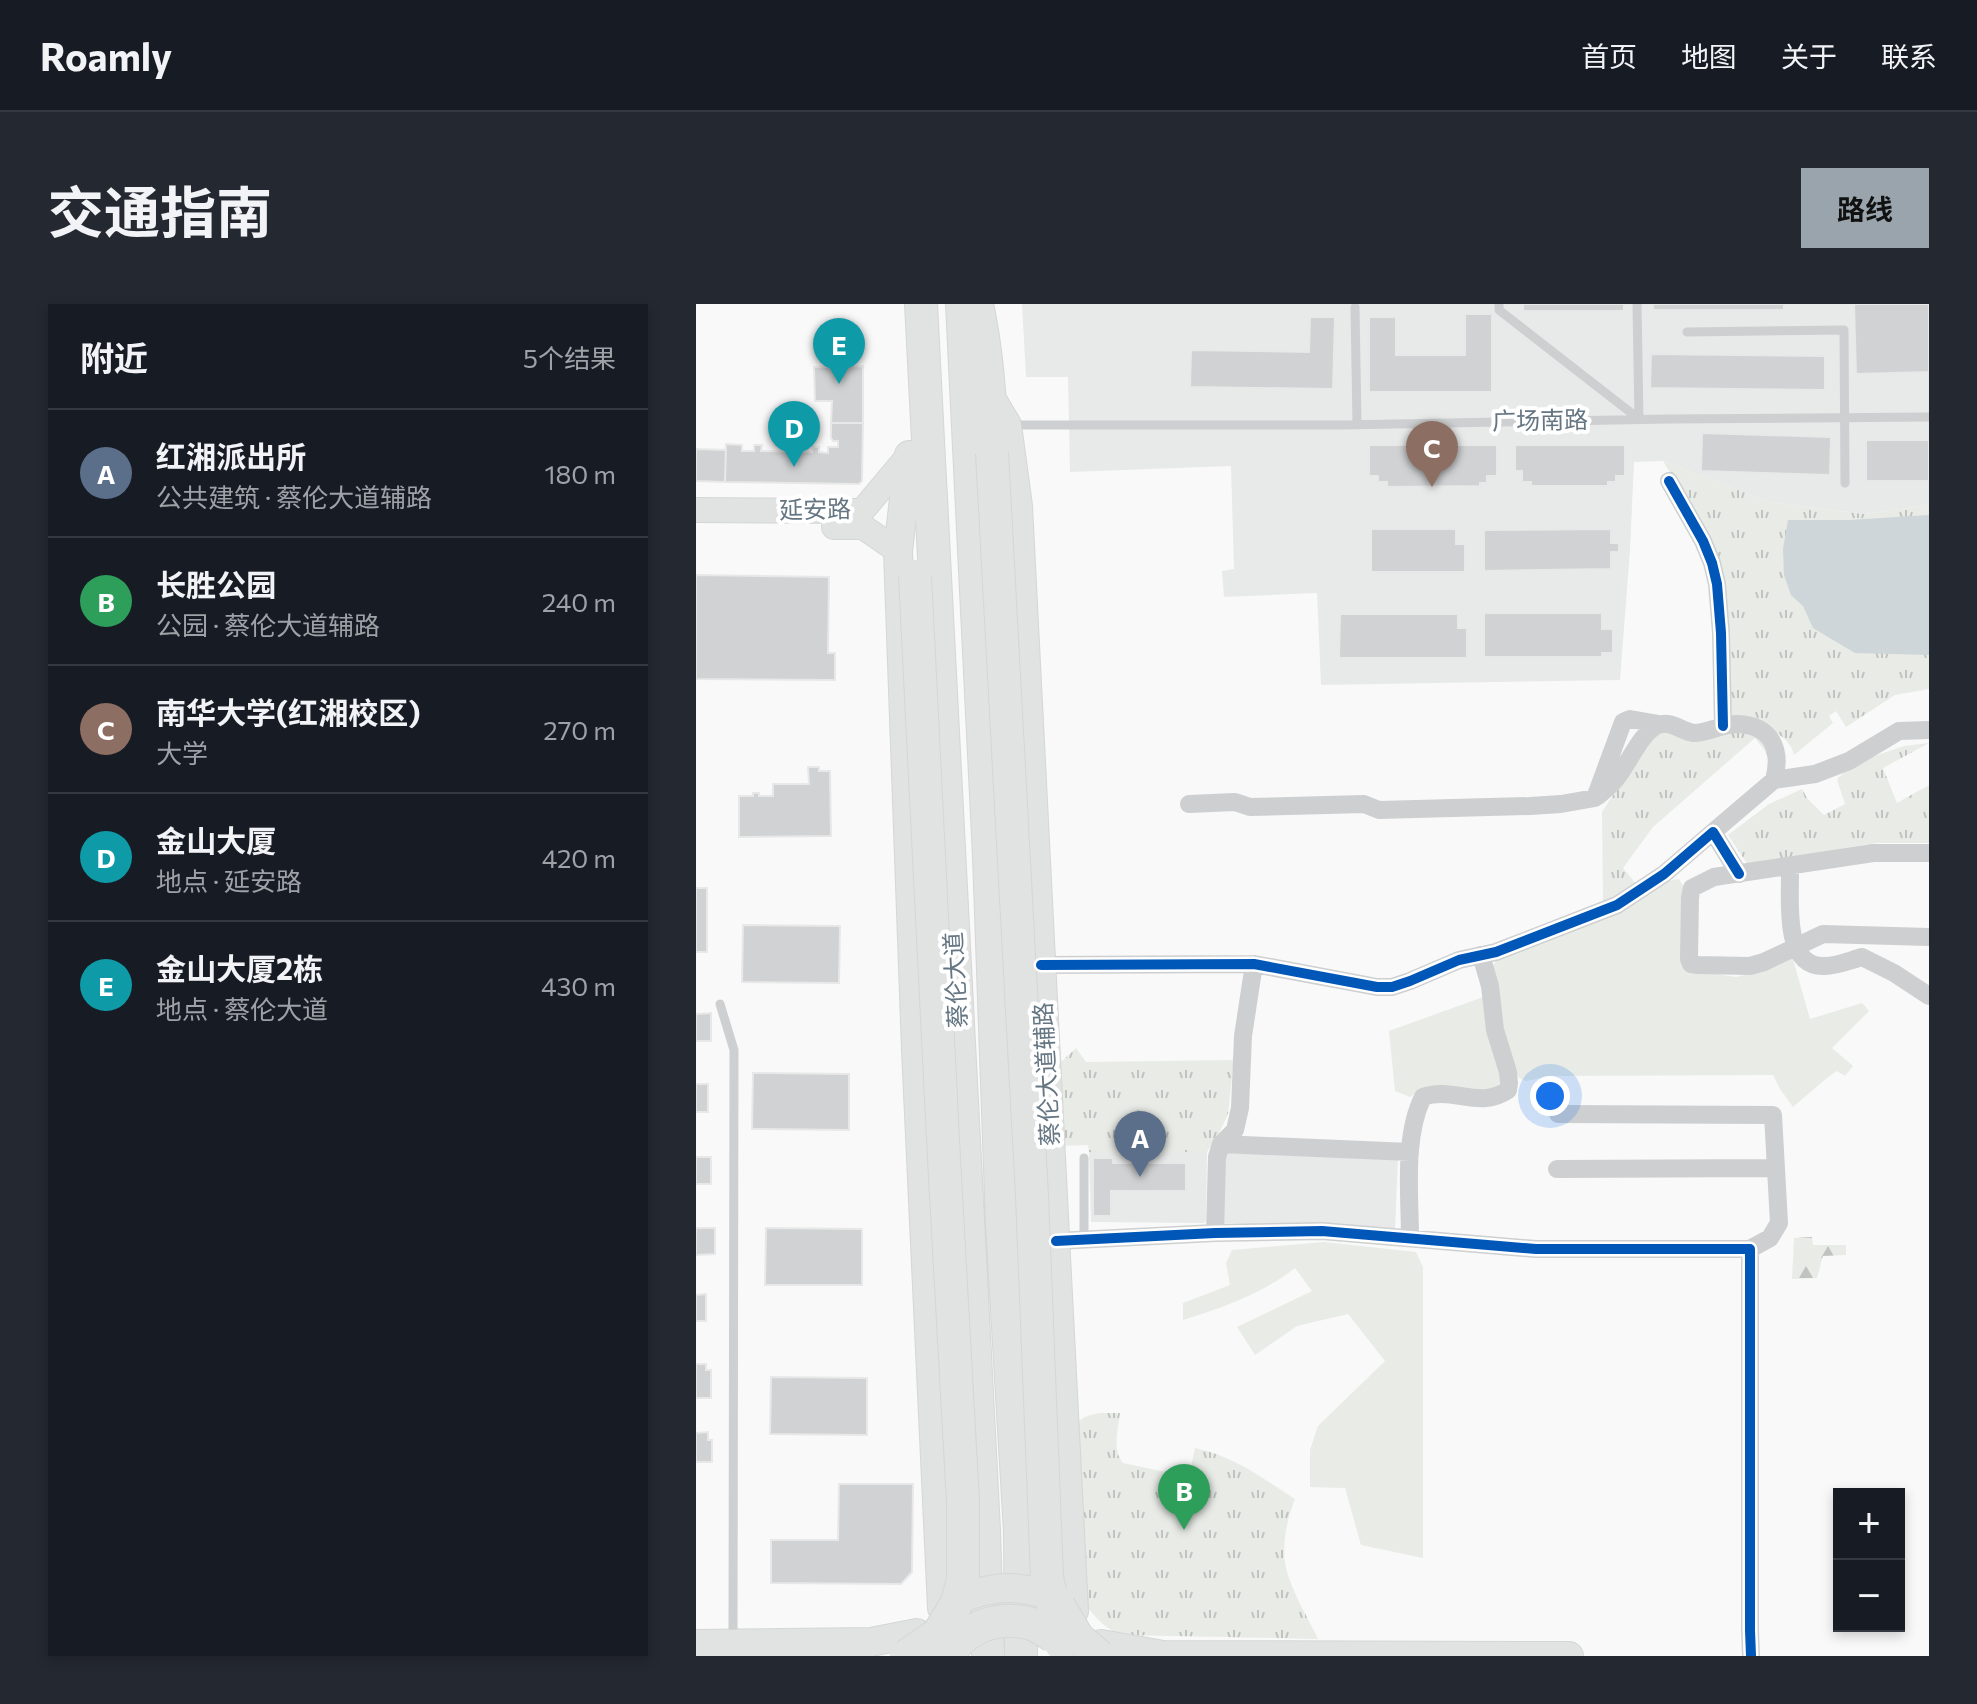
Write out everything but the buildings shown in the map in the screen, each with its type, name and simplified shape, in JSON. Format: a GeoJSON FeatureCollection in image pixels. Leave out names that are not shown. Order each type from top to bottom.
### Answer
{"type":"FeatureCollection","features":[{"type":"Feature","properties":{"kind":"highway"},"geometry":{"type":"LineString","coordinates":[[903,304],[909,455],[907,564],[963,1502],[954,1596],[957,1603],[938,1634],[912,1650]]}},
{"type":"Feature","properties":{"kind":"highway","name":"蔡伦大道"},"geometry":{"type":"LineString","coordinates":[[921,304],[984,1530],[969,1648]]}},
{"type":"Feature","properties":{"kind":"highway","name":"蔡伦大道"},"geometry":{"type":"LineString","coordinates":[[962,304],[989,857],[1002,1224],[1020,1532],[1021,1656]]}},
{"type":"Feature","properties":{"kind":"highway"},"geometry":{"type":"LineString","coordinates":[[977,304],[997,425],[1032,1196],[1060,1596],[1087,1652]]}},
{"type":"Feature","properties":{"kind":"highway"},"geometry":{"type":"LineString","coordinates":[[954,1596],[976,1604],[1032,1603],[1041,1597],[1060,1596]]}},
{"type":"Feature","properties":{"kind":"highway"},"geometry":{"type":"LineString","coordinates":[[912,1650],[969,1648],[990,1623],[1013,1620],[1035,1625],[1087,1652]]}},
{"type":"Feature","properties":{"kind":"main road","name":"蔡伦大道辅路"},"geometry":{"type":"LineString","coordinates":[[997,425],[1018,506],[1056,1241],[1060,1596]]}},
{"type":"Feature","properties":{"kind":"main road","name":"延安路"},"geometry":{"type":"LineString","coordinates":[[696,510],[862,511],[909,455]]}},
{"type":"Feature","properties":{"kind":"main road","name":"延安路"},"geometry":{"type":"LineString","coordinates":[[696,526],[863,527],[907,564]]}},
{"type":"Feature","properties":{"kind":"main road"},"geometry":{"type":"LineString","coordinates":[[1060,1596],[1097,1637],[1087,1652]]}},
{"type":"Feature","properties":{"kind":"main road"},"geometry":{"type":"LineString","coordinates":[[696,1644],[871,1642],[912,1650]]}},
{"type":"Feature","properties":{"kind":"main road"},"geometry":{"type":"LineString","coordinates":[[1087,1652],[1569,1656]]}},
{"type":"Feature","properties":{"kind":"street"},"geometry":{"type":"LineString","coordinates":[[1669,481],[1703,541],[1717,584],[1723,726]]}},
{"type":"Feature","properties":{"kind":"street"},"geometry":{"type":"LineString","coordinates":[[1595,798],[1623,722],[1630,719],[1673,724],[1693,733],[1738,724],[1759,729],[1771,738],[1776,750],[1774,780]]}},
{"type":"Feature","properties":{"kind":"street"},"geometry":{"type":"LineString","coordinates":[[1189,804],[1235,802],[1250,807],[1364,804],[1379,810],[1561,804],[1595,798],[1615,780],[1647,733],[1659,724]]}},
{"type":"Feature","properties":{"kind":"street"},"geometry":{"type":"LineString","coordinates":[[1041,965],[1254,964],[1377,987],[1392,987],[1459,960],[1496,952],[1617,905],[1664,874],[1774,780],[1815,774],[1849,761],[1899,731],[1929,730]]}},
{"type":"Feature","properties":{"kind":"street"},"geometry":{"type":"LineString","coordinates":[[1713,832],[1739,874]]}},
{"type":"Feature","properties":{"kind":"street"},"geometry":{"type":"LineString","coordinates":[[1929,853],[1873,853],[1714,877],[1692,888],[1689,959],[1691,964],[1750,966],[1823,934],[1929,937]]}},
{"type":"Feature","properties":{"kind":"street"},"geometry":{"type":"LineString","coordinates":[[1790,866],[1792,937],[1799,957],[1811,964],[1825,966],[1862,957],[1929,996]]}},
{"type":"Feature","properties":{"kind":"street"},"geometry":{"type":"LineString","coordinates":[[1410,1238],[1410,1152],[1418,1107],[1423,1097],[1445,1093],[1485,1099],[1498,1097],[1508,1090],[1508,1072],[1495,1030],[1490,986],[1481,955]]}},
{"type":"Feature","properties":{"kind":"street"},"geometry":{"type":"LineString","coordinates":[[1215,1233],[1217,1157],[1221,1144],[1235,1130],[1240,1108],[1243,1036],[1254,964]]}},
{"type":"Feature","properties":{"kind":"street"},"geometry":{"type":"LineString","coordinates":[[1056,1241],[1322,1231],[1536,1249],[1750,1249],[1770,1238],[1779,1223],[1773,1115],[1558,1114]]}},
{"type":"Feature","properties":{"kind":"street"},"geometry":{"type":"LineString","coordinates":[[1221,1144],[1410,1152]]}},
{"type":"Feature","properties":{"kind":"street"},"geometry":{"type":"LineString","coordinates":[[1557,1169],[1776,1168]]}},
{"type":"Feature","properties":{"kind":"street"},"geometry":{"type":"LineString","coordinates":[[1750,1249],[1751,1656]]}},
{"type":"Feature","properties":{"kind":"lane"},"geometry":{"type":"LineString","coordinates":[[1499,304],[1499,310],[1639,419]]}},
{"type":"Feature","properties":{"kind":"lane"},"geometry":{"type":"LineString","coordinates":[[1637,304],[1639,419]]}},
{"type":"Feature","properties":{"kind":"lane"},"geometry":{"type":"LineString","coordinates":[[1355,307],[1357,424]]}},
{"type":"Feature","properties":{"kind":"lane"},"geometry":{"type":"LineString","coordinates":[[1687,332],[1844,330],[1845,483]]}},
{"type":"Feature","properties":{"kind":"lane","name":"广场南路"},"geometry":{"type":"LineString","coordinates":[[997,425],[1929,417]]}},
{"type":"Feature","properties":{"kind":"lane"},"geometry":{"type":"LineString","coordinates":[[720,1004],[734,1050],[733,1644]]}},
{"type":"Feature","properties":{"kind":"lane"},"geometry":{"type":"LineString","coordinates":[[1084,1158],[1084,1239]]}},
{"type":"Feature","properties":{"kind":"shaded area"},"geometry":{"type":"Polygon","coordinates":[[[1022,304],[1929,304],[1929,505],[1863,514],[1769,502],[1663,461],[1634,462],[1620,680],[1321,685],[1317,593],[1224,597],[1222,571],[1234,569],[1231,466],[1070,472],[1068,377],[1026,377],[1022,304]]]}},
{"type":"Feature","properties":{"kind":"shaded area"},"geometry":{"type":"Polygon","coordinates":[[[1929,515],[1929,655],[1855,653],[1813,628],[1803,606],[1791,595],[1784,575],[1783,549],[1788,520],[1929,515]]]}},
{"type":"Feature","properties":{"kind":"shaded area"},"geometry":{"type":"Polygon","coordinates":[[[1089,1152],[1207,1152],[1206,1221],[1091,1222],[1089,1152]]]}},
{"type":"Feature","properties":{"kind":"shaded area"},"geometry":{"type":"Polygon","coordinates":[[[1225,1152],[1398,1158],[1395,1229],[1222,1223],[1225,1152]]]}},
{"type":"Feature","properties":{"kind":"green space"},"geometry":{"type":"Polygon","coordinates":[[[1663,461],[1769,502],[1863,514],[1929,505],[1929,689],[1895,695],[1846,727],[1836,711],[1829,716],[1833,723],[1794,755],[1791,746],[1778,734],[1732,717],[1709,538],[1663,461]]]}},
{"type":"Feature","properties":{"kind":"green space"},"geometry":{"type":"Polygon","coordinates":[[[1662,728],[1760,733],[1772,766],[1755,738],[1653,827],[1623,868],[1637,885],[1603,902],[1602,812],[1652,735],[1662,728]]]}},
{"type":"Feature","properties":{"kind":"green space"},"geometry":{"type":"Polygon","coordinates":[[[1929,743],[1883,768],[1897,803],[1929,785],[1929,843],[1878,843],[1748,865],[1728,835],[1769,804],[1802,789],[1824,815],[1845,804],[1837,780],[1851,764],[1904,746],[1929,743]]]}},
{"type":"Feature","properties":{"kind":"green space"},"geometry":{"type":"Polygon","coordinates":[[[1679,879],[1687,893],[1690,970],[1736,977],[1762,971],[1792,956],[1810,1019],[1862,1003],[1869,1011],[1832,1048],[1853,1066],[1845,1076],[1837,1071],[1793,1107],[1773,1075],[1551,1076],[1526,1081],[1519,1078],[1507,1054],[1493,966],[1497,959],[1667,881],[1679,879]]]}},
{"type":"Feature","properties":{"kind":"green space"},"geometry":{"type":"Polygon","coordinates":[[[1486,996],[1502,1079],[1496,1088],[1491,1091],[1418,1092],[1410,1097],[1395,1091],[1389,1031],[1486,996]]]}},
{"type":"Feature","properties":{"kind":"green space"},"geometry":{"type":"Polygon","coordinates":[[[1076,1048],[1086,1062],[1234,1060],[1228,1114],[1207,1152],[1089,1152],[1088,1145],[1059,1146],[1060,1063],[1076,1048]]]}},
{"type":"Feature","properties":{"kind":"green space"},"geometry":{"type":"Polygon","coordinates":[[[1812,1237],[1813,1245],[1846,1245],[1846,1255],[1823,1256],[1817,1278],[1792,1279],[1794,1238],[1812,1237]]]}},
{"type":"Feature","properties":{"kind":"green space"},"geometry":{"type":"Polygon","coordinates":[[[1324,1242],[1416,1252],[1423,1267],[1423,1558],[1361,1545],[1345,1488],[1310,1487],[1310,1450],[1318,1426],[1385,1361],[1348,1314],[1297,1326],[1255,1355],[1237,1327],[1312,1291],[1295,1268],[1256,1292],[1183,1320],[1183,1303],[1230,1285],[1226,1263],[1232,1250],[1324,1242]]]}},
{"type":"Feature","properties":{"kind":"green space"},"geometry":{"type":"Polygon","coordinates":[[[1120,1413],[1117,1446],[1123,1463],[1189,1477],[1195,1448],[1235,1462],[1295,1499],[1285,1537],[1284,1557],[1294,1591],[1318,1639],[1121,1635],[1098,1620],[1087,1607],[1076,1425],[1090,1415],[1120,1413]]]}},
{"type":"Feature","properties":{"kind":"cycle path"},"geometry":{"type":"LineString","coordinates":[[1669,481],[1703,541],[1717,584],[1723,726]]}},
{"type":"Feature","properties":{"kind":"cycle path"},"geometry":{"type":"LineString","coordinates":[[1041,965],[1254,964],[1377,987],[1392,987],[1459,960],[1496,952],[1617,905],[1664,874],[1713,832],[1739,874]]}},
{"type":"Feature","properties":{"kind":"cycle path"},"geometry":{"type":"LineString","coordinates":[[1056,1241],[1322,1231],[1536,1249],[1750,1249],[1751,1656]]}},
{"type":"Feature","properties":{"kind":"place","name":"金山大厦2栋"},"geometry":{"type":"Point","coordinates":[839,384]}},
{"type":"Feature","properties":{"kind":"place","name":"金山大厦"},"geometry":{"type":"Point","coordinates":[794,467]}},
{"type":"Feature","properties":{"kind":"place","name":"南华大学(红湘校区)"},"geometry":{"type":"Point","coordinates":[1432,487]}},
{"type":"Feature","properties":{"kind":"place","name":"红湘派出所"},"geometry":{"type":"Point","coordinates":[1140,1177]}},
{"type":"Feature","properties":{"kind":"place","name":"长胜公园"},"geometry":{"type":"Point","coordinates":[1184,1530]}}]}
